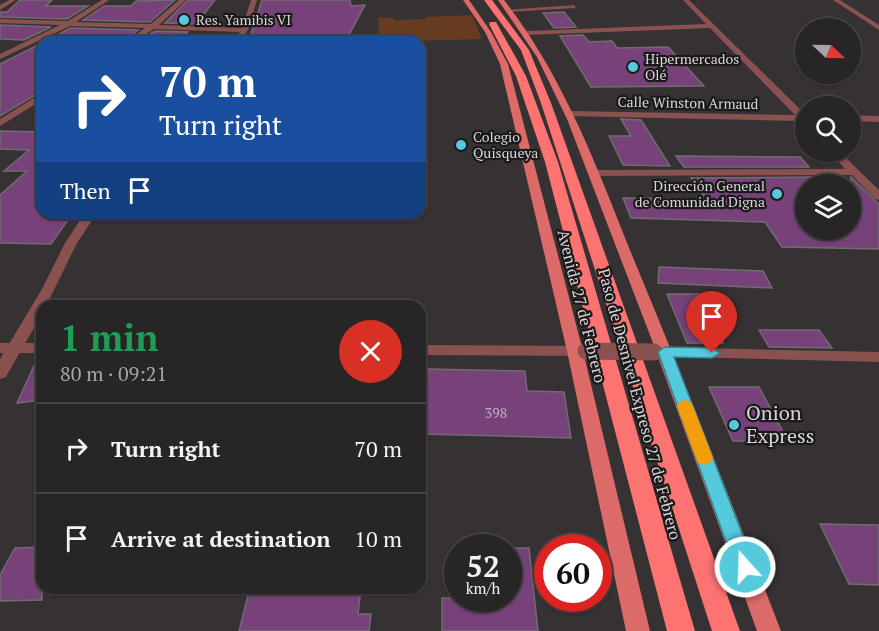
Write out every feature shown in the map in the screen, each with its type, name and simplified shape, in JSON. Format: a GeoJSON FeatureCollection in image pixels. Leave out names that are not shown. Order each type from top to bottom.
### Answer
{"type":"FeatureCollection","features":[{"type":"Feature","properties":{"kind":"highway"},"geometry":{"type":"LineString","coordinates":[[477,0],[488,32]]}},
{"type":"Feature","properties":{"kind":"highway"},"geometry":{"type":"LineString","coordinates":[[477,0],[514,60],[567,189]]}},
{"type":"Feature","properties":{"kind":"highway"},"geometry":{"type":"LineString","coordinates":[[489,0],[525,50],[546,103],[567,189]]}},
{"type":"Feature","properties":{"kind":"highway"},"geometry":{"type":"LineString","coordinates":[[489,0],[525,30]]}},
{"type":"Feature","properties":{"kind":"highway"},"geometry":{"type":"LineString","coordinates":[[545,61],[546,103]]}},
{"type":"Feature","properties":{"kind":"highway"},"geometry":{"type":"LineString","coordinates":[[504,64],[531,105]]}},
{"type":"Feature","properties":{"kind":"highway","name":"Paso de Desnivel Expreso 27 de Febrero"},"geometry":{"type":"LineString","coordinates":[[567,189],[621,407],[681,631]]}},
{"type":"Feature","properties":{"kind":"highway","name":"Paso de Desnivel Expreso 27 de Febrero"},"geometry":{"type":"LineString","coordinates":[[567,189],[726,631]]}},
{"type":"Feature","properties":{"kind":"main road","name":"Avenida 27 de Febrero"},"geometry":{"type":"LineString","coordinates":[[466,0],[488,32],[504,64],[580,351],[638,631]]}},
{"type":"Feature","properties":{"kind":"main road"},"geometry":{"type":"LineString","coordinates":[[505,5],[545,61],[570,114],[594,173],[659,352],[769,631]]}},
{"type":"Feature","properties":{"kind":"street"},"geometry":{"type":"LineString","coordinates":[[0,8],[13,0]]}},
{"type":"Feature","properties":{"kind":"street"},"geometry":{"type":"LineString","coordinates":[[42,36],[106,0]]}},
{"type":"Feature","properties":{"kind":"street"},"geometry":{"type":"LineString","coordinates":[[138,36],[154,26],[183,0]]}},
{"type":"Feature","properties":{"kind":"street"},"geometry":{"type":"LineString","coordinates":[[240,36],[246,30],[254,0]]}},
{"type":"Feature","properties":{"kind":"street"},"geometry":{"type":"LineString","coordinates":[[686,0],[795,110]]}},
{"type":"Feature","properties":{"kind":"street"},"geometry":{"type":"LineString","coordinates":[[836,0],[879,28]]}},
{"type":"Feature","properties":{"kind":"street"},"geometry":{"type":"LineString","coordinates":[[505,5],[574,7]]}},
{"type":"Feature","properties":{"kind":"street"},"geometry":{"type":"LineString","coordinates":[[0,21],[246,30]]}},
{"type":"Feature","properties":{"kind":"street"},"geometry":{"type":"LineString","coordinates":[[525,30],[710,26]]}},
{"type":"Feature","properties":{"kind":"street"},"geometry":{"type":"LineString","coordinates":[[0,57],[36,39]]}},
{"type":"Feature","properties":{"kind":"street"},"geometry":{"type":"LineString","coordinates":[[0,123],[36,100]]}},
{"type":"Feature","properties":{"kind":"street","name":"Calle Winston Armaud"},"geometry":{"type":"LineString","coordinates":[[570,114],[795,119]]}},
{"type":"Feature","properties":{"kind":"street"},"geometry":{"type":"LineString","coordinates":[[861,118],[879,119]]}},
{"type":"Feature","properties":{"kind":"street"},"geometry":{"type":"LineString","coordinates":[[844,162],[879,197]]}},
{"type":"Feature","properties":{"kind":"street"},"geometry":{"type":"LineString","coordinates":[[594,173],[855,172]]}},
{"type":"Feature","properties":{"kind":"street"},"geometry":{"type":"LineString","coordinates":[[36,300],[87,219]]}},
{"type":"Feature","properties":{"kind":"street"},"geometry":{"type":"LineString","coordinates":[[0,373],[6,348],[36,300]]}},
{"type":"Feature","properties":{"kind":"street"},"geometry":{"type":"LineString","coordinates":[[6,348],[36,348]]}},
{"type":"Feature","properties":{"kind":"street"},"geometry":{"type":"LineString","coordinates":[[426,350],[879,357]]}},
{"type":"Feature","properties":{"kind":"shaded area"},"geometry":{"type":"Polygon","coordinates":[[[472,15],[482,39],[426,41],[426,36],[379,36],[378,18],[393,17],[394,20],[426,19],[426,17],[472,15]]]}},
{"type":"Feature","properties":{"kind":"building"},"geometry":{"type":"Polygon","coordinates":[[[20,0],[52,0],[46,6],[88,6],[67,19],[0,17],[0,12],[7,12],[20,0]]]}},
{"type":"Feature","properties":{"kind":"building"},"geometry":{"type":"Polygon","coordinates":[[[175,0],[150,22],[83,20],[104,6],[131,6],[136,1],[175,0]]]}},
{"type":"Feature","properties":{"kind":"building"},"geometry":{"type":"Polygon","coordinates":[[[188,0],[215,0],[196,24],[165,23],[188,0]]]}},
{"type":"Feature","properties":{"kind":"building"},"geometry":{"type":"Polygon","coordinates":[[[262,0],[350,0],[351,6],[365,5],[348,36],[250,36],[262,0]]]}},
{"type":"Feature","properties":{"kind":"building"},"geometry":{"type":"Polygon","coordinates":[[[564,12],[576,27],[554,28],[543,13],[564,12]]]}},
{"type":"Feature","properties":{"kind":"building"},"geometry":{"type":"Polygon","coordinates":[[[0,25],[51,27],[24,40],[0,39],[0,25]]]}},
{"type":"Feature","properties":{"kind":"building"},"geometry":{"type":"Polygon","coordinates":[[[70,28],[138,30],[130,36],[56,36],[70,28]]]}},
{"type":"Feature","properties":{"kind":"building"},"geometry":{"type":"Polygon","coordinates":[[[155,31],[188,32],[184,36],[147,36],[155,31]]]}},
{"type":"Feature","properties":{"kind":"building","name":"Hipermercados Olé"},"geometry":{"type":"Polygon","coordinates":[[[583,35],[589,42],[612,41],[617,48],[668,47],[704,86],[591,87],[560,36],[583,35]]]}},
{"type":"Feature","properties":{"kind":"building"},"geometry":{"type":"Polygon","coordinates":[[[36,46],[36,95],[0,116],[0,64],[36,46]]]}},
{"type":"Feature","properties":{"kind":"building"},"geometry":{"type":"Polygon","coordinates":[[[621,119],[641,120],[670,166],[623,165],[609,136],[631,136],[621,119]]]}},
{"type":"Feature","properties":{"kind":"building"},"geometry":{"type":"Polygon","coordinates":[[[0,131],[36,132],[36,219],[69,219],[51,244],[0,243],[0,195],[27,171],[4,171],[29,150],[0,149],[0,131]]]}},
{"type":"Feature","properties":{"kind":"building"},"geometry":{"type":"Polygon","coordinates":[[[676,156],[795,157],[795,162],[804,162],[809,167],[684,167],[676,156]]]}},
{"type":"Feature","properties":{"kind":"building"},"geometry":{"type":"Polygon","coordinates":[[[795,177],[795,240],[861,240],[861,187],[879,204],[879,249],[782,247],[765,222],[631,218],[623,198],[706,199],[691,178],[795,177]]]}},
{"type":"Feature","properties":{"kind":"building"},"geometry":{"type":"Polygon","coordinates":[[[659,267],[763,271],[772,288],[658,283],[659,267]]]}},
{"type":"Feature","properties":{"kind":"building"},"geometry":{"type":"Polygon","coordinates":[[[667,294],[699,294],[723,343],[687,343],[667,294]]]}},
{"type":"Feature","properties":{"kind":"building"},"geometry":{"type":"Polygon","coordinates":[[[759,330],[819,330],[832,348],[769,347],[759,330]]]}},
{"type":"Feature","properties":{"kind":"building"},"geometry":{"type":"Polygon","coordinates":[[[36,362],[36,401],[17,403],[36,362]]]}},
{"type":"Feature","properties":{"kind":"building"},"geometry":{"type":"Polygon","coordinates":[[[428,369],[525,371],[527,391],[564,392],[571,438],[426,434],[428,369]]]}},
{"type":"Feature","properties":{"kind":"building"},"geometry":{"type":"Polygon","coordinates":[[[709,387],[759,387],[788,441],[733,441],[709,387]]]}},
{"type":"Feature","properties":{"kind":"building"},"geometry":{"type":"Polygon","coordinates":[[[820,524],[879,525],[879,585],[849,584],[820,524]]]}},
{"type":"Feature","properties":{"kind":"building"},"geometry":{"type":"Polygon","coordinates":[[[36,547],[36,594],[42,594],[42,600],[0,601],[0,575],[15,548],[36,547]]]}},
{"type":"Feature","properties":{"kind":"building"},"geometry":{"type":"Polygon","coordinates":[[[522,548],[529,548],[534,612],[536,612],[538,631],[442,631],[442,598],[444,598],[444,612],[522,612],[522,548]]]}},
{"type":"Feature","properties":{"kind":"building"},"geometry":{"type":"Polygon","coordinates":[[[248,594],[360,594],[358,614],[371,614],[369,631],[239,631],[248,594]]]}},
{"type":"Feature","properties":{"kind":"slow traffic"},"geometry":{"type":"LineString","coordinates":[[685,406],[704,458]]}},
{"type":"Feature","properties":{"kind":"place","name":"Res. Yamibis VI"},"geometry":{"type":"Point","coordinates":[184,20]}},
{"type":"Feature","properties":{"kind":"place","name":"Hipermercados Olé"},"geometry":{"type":"Point","coordinates":[633,67]}},
{"type":"Feature","properties":{"kind":"place","name":"Colegio Quisqueya"},"geometry":{"type":"Point","coordinates":[461,145]}},
{"type":"Feature","properties":{"kind":"place","name":"Dirección General de Comunidad Digna"},"geometry":{"type":"Point","coordinates":[777,194]}},
{"type":"Feature","properties":{"kind":"place","name":"Onion Express"},"geometry":{"type":"Point","coordinates":[734,425]}},
{"type":"Feature","properties":{"kind":"route"},"geometry":{"type":"LineString","coordinates":[[712,353],[665,352],[745,567]]}}]}
